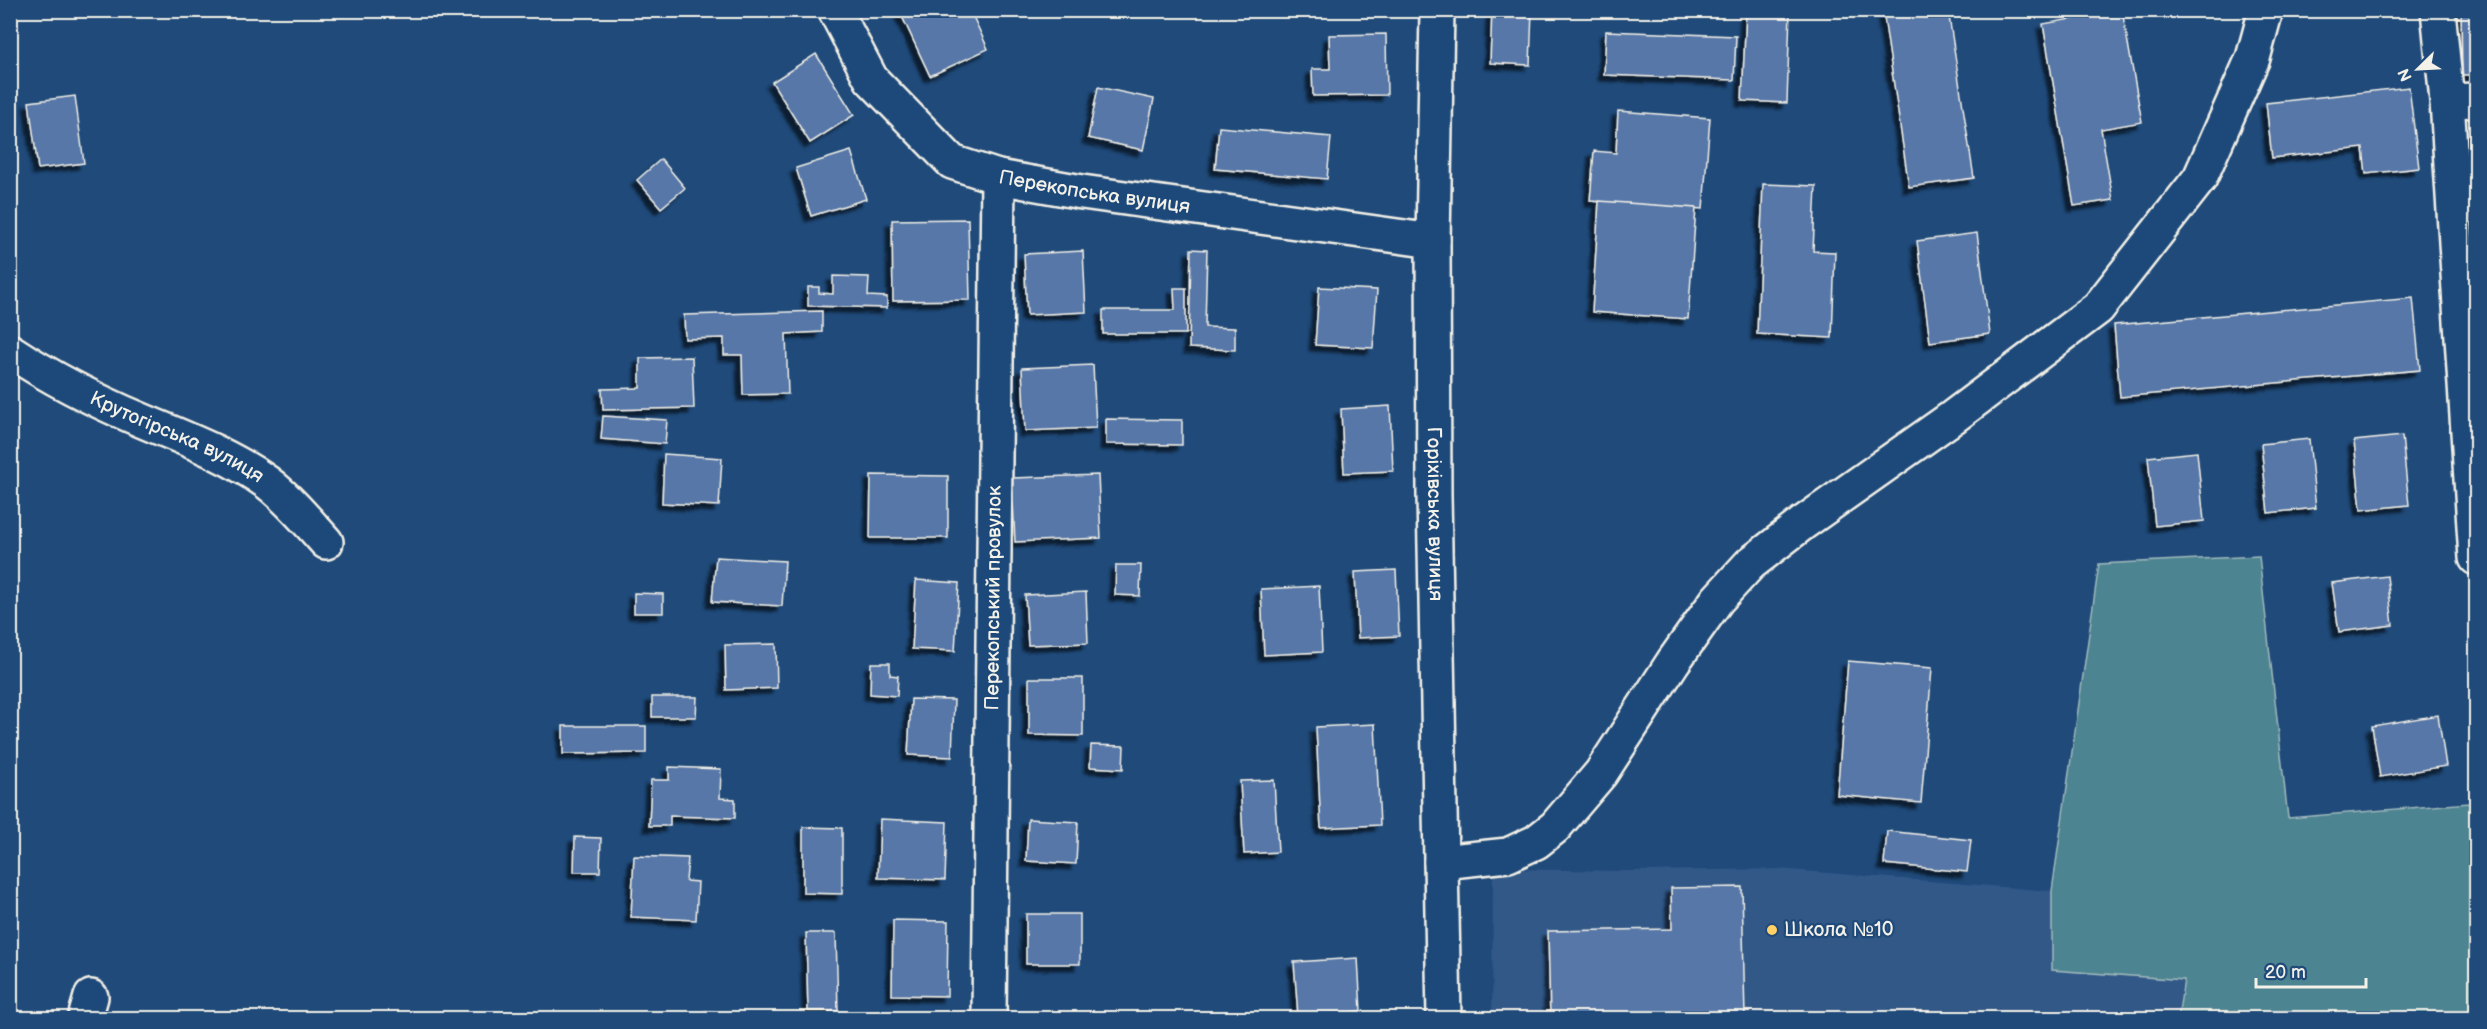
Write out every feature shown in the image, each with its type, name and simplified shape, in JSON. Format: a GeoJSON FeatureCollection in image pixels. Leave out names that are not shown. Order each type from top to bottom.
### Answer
{"type":"FeatureCollection","features":[{"type":"Feature","properties":{"kind":"street","name":"Перекопська вулиця"},"geometry":{"type":"LineString","coordinates":[[836,10],[872,79],[952,162],[998,177],[1082,192],[1433,241]]}},
{"type":"Feature","properties":{"kind":"street","name":"Горіхівська вулиця"},"geometry":{"type":"LineString","coordinates":[[1437,10],[1433,241],[1434,495],[1444,1018]]}},
{"type":"Feature","properties":{"kind":"street"},"geometry":{"type":"LineString","coordinates":[[1441,862],[1508,855],[1536,842],[1555,827],[1578,803],[1601,773],[1717,600],[1750,564],[1803,522],[1953,417],[2098,308],[2200,178],[2253,58],[2266,10]]}},
{"type":"Feature","properties":{"kind":"street"},"geometry":{"type":"LineString","coordinates":[[2438,10],[2462,101],[2476,558]]}},
{"type":"Feature","properties":{"kind":"street","name":"Перекопський провулок"},"geometry":{"type":"LineString","coordinates":[[989,1018],[998,177]]}},
{"type":"Feature","properties":{"kind":"street","name":"Крутогірська вулиця"},"geometry":{"type":"LineString","coordinates":[[10,351],[63,383],[211,450],[268,483],[302,514],[326,542]]}},
{"type":"Feature","properties":{"kind":"shaded area","name":"Школа №10"},"geometry":{"type":"Polygon","coordinates":[[[1493,869],[1628,871],[1779,869],[2052,891],[2052,970],[2184,980],[2178,1018],[1492,1018],[1493,869]]]}},
{"type":"Feature","properties":{"kind":"green space"},"geometry":{"type":"Polygon","coordinates":[[[2259,556],[2288,818],[2469,803],[2476,861],[2471,1018],[2178,1018],[2184,980],[2052,970],[2052,891],[2099,564],[2259,556]]]}},
{"type":"Feature","properties":{"kind":"building"},"geometry":{"type":"Polygon","coordinates":[[[899,10],[970,10],[988,49],[930,76],[899,10]]]}},
{"type":"Feature","properties":{"kind":"building"},"geometry":{"type":"Polygon","coordinates":[[[1492,10],[1532,10],[1530,65],[1490,63],[1492,10]]]}},
{"type":"Feature","properties":{"kind":"building"},"geometry":{"type":"Polygon","coordinates":[[[1746,10],[1790,12],[1787,103],[1742,101],[1746,10]]]}},
{"type":"Feature","properties":{"kind":"building"},"geometry":{"type":"Polygon","coordinates":[[[1883,10],[1948,10],[1974,178],[1909,187],[1883,10]]]}},
{"type":"Feature","properties":{"kind":"building"},"geometry":{"type":"Polygon","coordinates":[[[2122,10],[2142,122],[2101,129],[2113,200],[2074,206],[2043,24],[2122,10]]]}},
{"type":"Feature","properties":{"kind":"building"},"geometry":{"type":"Polygon","coordinates":[[[2461,10],[2476,10],[2476,75],[2462,75],[2461,10]]]}},
{"type":"Feature","properties":{"kind":"building"},"geometry":{"type":"Polygon","coordinates":[[[1606,31],[1736,36],[1734,80],[1604,75],[1606,31]]]}},
{"type":"Feature","properties":{"kind":"building"},"geometry":{"type":"Polygon","coordinates":[[[1386,34],[1387,95],[1313,96],[1312,69],[1330,69],[1329,35],[1386,34]]]}},
{"type":"Feature","properties":{"kind":"building"},"geometry":{"type":"Polygon","coordinates":[[[816,54],[854,115],[810,143],[772,82],[816,54]]]}},
{"type":"Feature","properties":{"kind":"building"},"geometry":{"type":"Polygon","coordinates":[[[1098,87],[1154,99],[1143,150],[1088,138],[1098,87]]]}},
{"type":"Feature","properties":{"kind":"building"},"geometry":{"type":"Polygon","coordinates":[[[2409,87],[2419,168],[2366,174],[2363,148],[2272,158],[2266,103],[2409,87]]]}},
{"type":"Feature","properties":{"kind":"building"},"geometry":{"type":"Polygon","coordinates":[[[75,96],[84,163],[38,169],[29,102],[75,96]]]}},
{"type":"Feature","properties":{"kind":"building"},"geometry":{"type":"Polygon","coordinates":[[[1618,111],[1710,118],[1703,209],[1590,201],[1594,151],[1616,153],[1618,111]]]}},
{"type":"Feature","properties":{"kind":"building"},"geometry":{"type":"Polygon","coordinates":[[[1219,127],[1331,137],[1327,179],[1215,169],[1219,127]]]}},
{"type":"Feature","properties":{"kind":"building"},"geometry":{"type":"Polygon","coordinates":[[[851,151],[866,199],[811,216],[796,168],[851,151]]]}},
{"type":"Feature","properties":{"kind":"building"},"geometry":{"type":"Polygon","coordinates":[[[661,159],[685,188],[661,208],[637,180],[661,159]]]}},
{"type":"Feature","properties":{"kind":"building"},"geometry":{"type":"Polygon","coordinates":[[[1763,184],[1816,186],[1813,251],[1835,252],[1832,338],[1757,334],[1763,184]]]}},
{"type":"Feature","properties":{"kind":"building"},"geometry":{"type":"Polygon","coordinates":[[[1599,201],[1696,208],[1688,319],[1592,312],[1599,201]]]}},
{"type":"Feature","properties":{"kind":"building"},"geometry":{"type":"Polygon","coordinates":[[[968,219],[970,300],[893,301],[892,220],[968,219]]]}},
{"type":"Feature","properties":{"kind":"building"},"geometry":{"type":"Polygon","coordinates":[[[1977,233],[1990,334],[1930,342],[1917,241],[1977,233]]]}},
{"type":"Feature","properties":{"kind":"building"},"geometry":{"type":"Polygon","coordinates":[[[1191,249],[1207,250],[1205,327],[1235,328],[1235,350],[1189,348],[1191,249]]]}},
{"type":"Feature","properties":{"kind":"building"},"geometry":{"type":"Polygon","coordinates":[[[1083,251],[1086,312],[1027,315],[1024,254],[1083,251]]]}},
{"type":"Feature","properties":{"kind":"building"},"geometry":{"type":"Polygon","coordinates":[[[833,276],[869,277],[868,296],[887,297],[887,308],[808,306],[808,287],[819,287],[819,293],[833,294],[833,276]]]}},
{"type":"Feature","properties":{"kind":"building"},"geometry":{"type":"Polygon","coordinates":[[[1319,287],[1377,290],[1373,348],[1315,345],[1319,287]]]}},
{"type":"Feature","properties":{"kind":"building"},"geometry":{"type":"Polygon","coordinates":[[[1174,288],[1186,288],[1186,334],[1103,334],[1103,310],[1175,310],[1174,288]]]}},
{"type":"Feature","properties":{"kind":"building"},"geometry":{"type":"Polygon","coordinates":[[[2413,298],[2420,370],[2120,397],[2114,325],[2413,298]]]}},
{"type":"Feature","properties":{"kind":"building"},"geometry":{"type":"Polygon","coordinates":[[[822,311],[822,332],[786,334],[788,394],[743,395],[742,355],[724,355],[724,338],[685,339],[684,315],[822,311]]]}},
{"type":"Feature","properties":{"kind":"building"},"geometry":{"type":"Polygon","coordinates":[[[692,357],[694,408],[603,410],[602,389],[640,388],[640,358],[692,357]]]}},
{"type":"Feature","properties":{"kind":"building"},"geometry":{"type":"Polygon","coordinates":[[[1093,365],[1096,428],[1025,431],[1022,368],[1093,365]]]}},
{"type":"Feature","properties":{"kind":"building"},"geometry":{"type":"Polygon","coordinates":[[[1390,406],[1393,471],[1344,473],[1341,409],[1390,406]]]}},
{"type":"Feature","properties":{"kind":"building"},"geometry":{"type":"Polygon","coordinates":[[[603,416],[667,420],[665,444],[601,439],[603,416]]]}},
{"type":"Feature","properties":{"kind":"building"},"geometry":{"type":"Polygon","coordinates":[[[1106,419],[1182,420],[1182,445],[1106,444],[1106,419]]]}},
{"type":"Feature","properties":{"kind":"building"},"geometry":{"type":"Polygon","coordinates":[[[2402,436],[2409,505],[2361,510],[2354,441],[2402,436]]]}},
{"type":"Feature","properties":{"kind":"building"},"geometry":{"type":"Polygon","coordinates":[[[2309,439],[2316,508],[2268,513],[2261,444],[2309,439]]]}},
{"type":"Feature","properties":{"kind":"building"},"geometry":{"type":"Polygon","coordinates":[[[2197,452],[2204,521],[2155,526],[2148,457],[2197,452]]]}},
{"type":"Feature","properties":{"kind":"building"},"geometry":{"type":"Polygon","coordinates":[[[664,454],[722,458],[719,506],[662,503],[664,454]]]}},
{"type":"Feature","properties":{"kind":"building"},"geometry":{"type":"Polygon","coordinates":[[[871,475],[948,476],[948,538],[870,538],[871,475]]]}},
{"type":"Feature","properties":{"kind":"building"},"geometry":{"type":"Polygon","coordinates":[[[1098,475],[1101,538],[1015,542],[1012,478],[1098,475]]]}},
{"type":"Feature","properties":{"kind":"building"},"geometry":{"type":"Polygon","coordinates":[[[716,557],[785,561],[782,606],[712,602],[716,557]]]}},
{"type":"Feature","properties":{"kind":"building"},"geometry":{"type":"Polygon","coordinates":[[[1116,565],[1141,565],[1140,596],[1115,595],[1116,565]]]}},
{"type":"Feature","properties":{"kind":"building"},"geometry":{"type":"Polygon","coordinates":[[[1396,570],[1399,636],[1358,638],[1355,572],[1396,570]]]}},
{"type":"Feature","properties":{"kind":"building"},"geometry":{"type":"Polygon","coordinates":[[[2387,576],[2393,625],[2339,632],[2332,583],[2387,576]]]}},
{"type":"Feature","properties":{"kind":"building"},"geometry":{"type":"Polygon","coordinates":[[[916,580],[959,583],[955,651],[912,649],[916,580]]]}},
{"type":"Feature","properties":{"kind":"building"},"geometry":{"type":"Polygon","coordinates":[[[1319,586],[1322,652],[1264,655],[1261,589],[1319,586]]]}},
{"type":"Feature","properties":{"kind":"building"},"geometry":{"type":"Polygon","coordinates":[[[1086,592],[1088,643],[1028,645],[1025,595],[1086,592]]]}},
{"type":"Feature","properties":{"kind":"building"},"geometry":{"type":"Polygon","coordinates":[[[634,593],[663,594],[663,613],[634,613],[634,593]]]}},
{"type":"Feature","properties":{"kind":"building"},"geometry":{"type":"Polygon","coordinates":[[[776,644],[777,688],[726,690],[725,645],[776,644]]]}},
{"type":"Feature","properties":{"kind":"building"},"geometry":{"type":"Polygon","coordinates":[[[1848,661],[1932,668],[1921,803],[1837,795],[1848,661]]]}},
{"type":"Feature","properties":{"kind":"building"},"geometry":{"type":"Polygon","coordinates":[[[871,663],[890,663],[890,675],[898,676],[897,696],[870,694],[871,663]]]}},
{"type":"Feature","properties":{"kind":"building"},"geometry":{"type":"Polygon","coordinates":[[[1029,678],[1083,678],[1083,736],[1029,735],[1029,678]]]}},
{"type":"Feature","properties":{"kind":"building"},"geometry":{"type":"Polygon","coordinates":[[[652,697],[697,697],[696,717],[652,717],[652,697]]]}},
{"type":"Feature","properties":{"kind":"building"},"geometry":{"type":"Polygon","coordinates":[[[911,699],[954,700],[952,757],[908,755],[911,699]]]}},
{"type":"Feature","properties":{"kind":"building"},"geometry":{"type":"Polygon","coordinates":[[[2438,715],[2446,766],[2380,777],[2372,726],[2438,715]]]}},
{"type":"Feature","properties":{"kind":"building"},"geometry":{"type":"Polygon","coordinates":[[[1375,724],[1380,825],[1321,828],[1316,727],[1375,724]]]}},
{"type":"Feature","properties":{"kind":"building"},"geometry":{"type":"Polygon","coordinates":[[[563,726],[646,726],[646,753],[563,754],[563,726]]]}},
{"type":"Feature","properties":{"kind":"building"},"geometry":{"type":"Polygon","coordinates":[[[1091,745],[1124,746],[1123,769],[1090,767],[1091,745]]]}},
{"type":"Feature","properties":{"kind":"building"},"geometry":{"type":"Polygon","coordinates":[[[669,767],[721,769],[720,798],[735,799],[735,818],[670,816],[670,826],[649,826],[651,780],[669,780],[669,767]]]}},
{"type":"Feature","properties":{"kind":"building"},"geometry":{"type":"Polygon","coordinates":[[[1274,780],[1278,852],[1244,854],[1240,781],[1274,780]]]}},
{"type":"Feature","properties":{"kind":"building"},"geometry":{"type":"Polygon","coordinates":[[[880,819],[947,822],[945,880],[878,878],[880,819]]]}},
{"type":"Feature","properties":{"kind":"building"},"geometry":{"type":"Polygon","coordinates":[[[1028,819],[1078,822],[1076,864],[1026,861],[1028,819]]]}},
{"type":"Feature","properties":{"kind":"building"},"geometry":{"type":"Polygon","coordinates":[[[803,827],[842,828],[842,894],[803,893],[803,827]]]}},
{"type":"Feature","properties":{"kind":"building"},"geometry":{"type":"Polygon","coordinates":[[[1887,831],[1971,840],[1967,872],[1884,864],[1887,831]]]}},
{"type":"Feature","properties":{"kind":"building"},"geometry":{"type":"Polygon","coordinates":[[[575,837],[601,838],[600,872],[574,872],[575,837]]]}},
{"type":"Feature","properties":{"kind":"building"},"geometry":{"type":"Polygon","coordinates":[[[634,856],[688,858],[686,881],[698,882],[696,920],[631,917],[634,856]]]}},
{"type":"Feature","properties":{"kind":"building"},"geometry":{"type":"Polygon","coordinates":[[[1742,887],[1745,1018],[1550,1018],[1548,931],[1672,929],[1671,888],[1742,887]]]}},
{"type":"Feature","properties":{"kind":"building"},"geometry":{"type":"Polygon","coordinates":[[[1026,914],[1080,914],[1080,964],[1026,964],[1026,914]]]}},
{"type":"Feature","properties":{"kind":"building"},"geometry":{"type":"Polygon","coordinates":[[[893,920],[948,921],[947,996],[892,995],[893,920]]]}},
{"type":"Feature","properties":{"kind":"building"},"geometry":{"type":"Polygon","coordinates":[[[806,933],[836,933],[838,1011],[808,1011],[806,933]]]}},
{"type":"Feature","properties":{"kind":"building"},"geometry":{"type":"Polygon","coordinates":[[[1358,958],[1361,1011],[1298,1016],[1294,962],[1358,958]]]}},
{"type":"Feature","properties":{"kind":"building"},"geometry":{"type":"Polygon","coordinates":[[[705,1011],[758,1017],[758,1018],[705,1018],[705,1011]]]}},
{"type":"Feature","properties":{"kind":"place","name":"Школа №10"},"geometry":{"type":"Point","coordinates":[1772,930]}}]}
